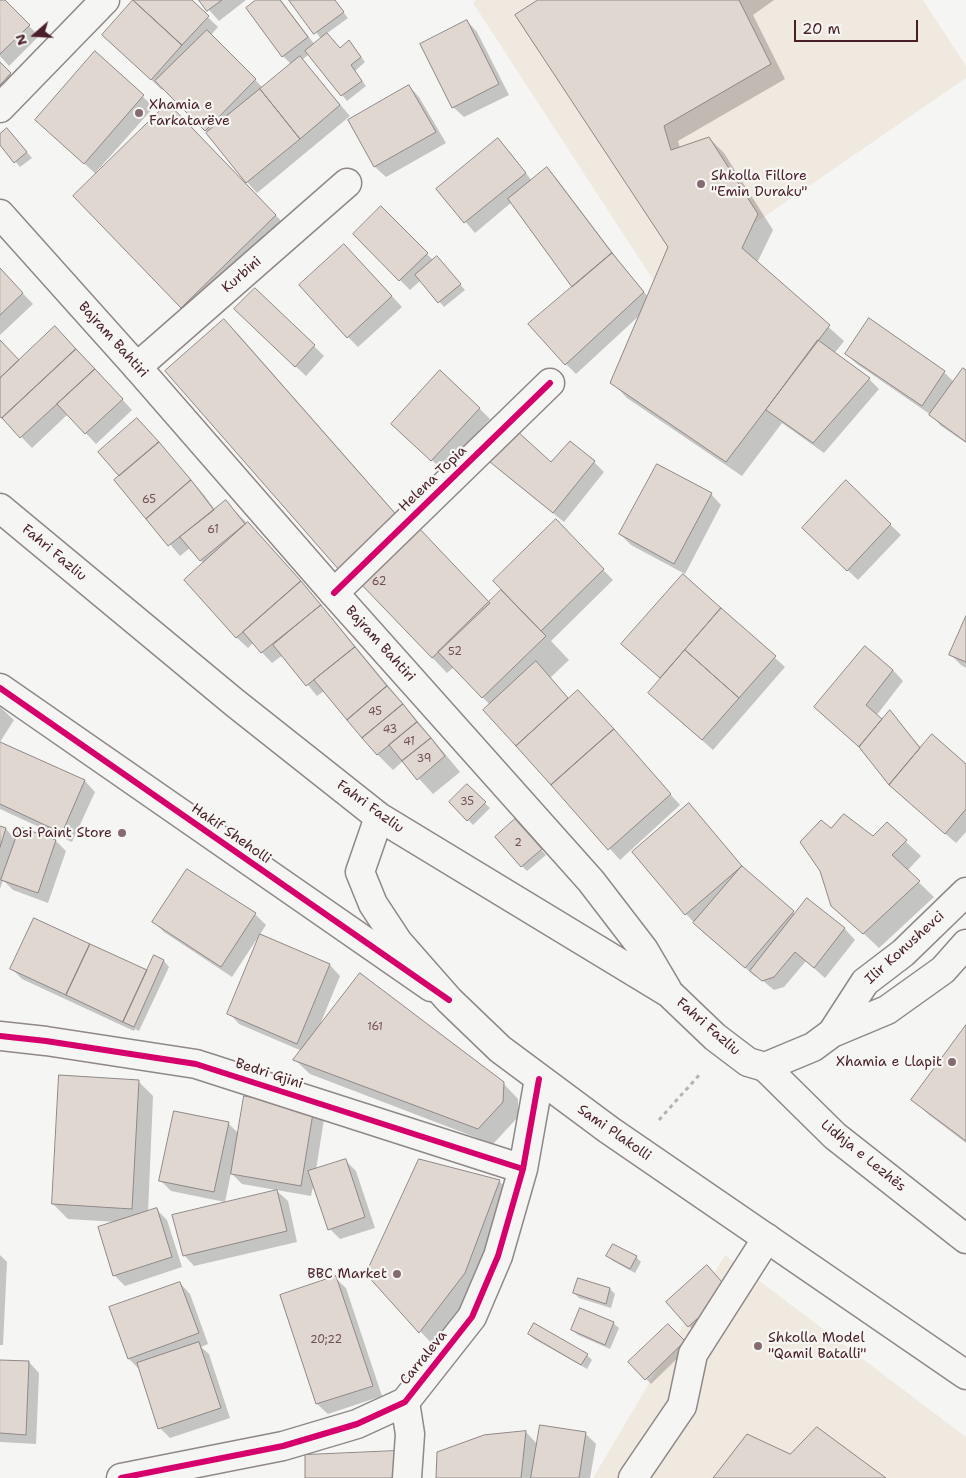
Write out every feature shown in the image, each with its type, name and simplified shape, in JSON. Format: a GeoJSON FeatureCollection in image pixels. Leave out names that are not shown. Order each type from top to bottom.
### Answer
{"type":"FeatureCollection","features":[{"type":"Feature","properties":{"kind":"main road"},"geometry":{"type":"LineString","coordinates":[[0,108],[105,0]]}},
{"type":"Feature","properties":{"kind":"main road","name":"Kurbini"},"geometry":{"type":"LineString","coordinates":[[137,367],[347,183]]}},
{"type":"Feature","properties":{"kind":"main road","name":"Bajram Bahtiri"},"geometry":{"type":"LineString","coordinates":[[0,214],[591,881],[644,950],[669,993]]}},
{"type":"Feature","properties":{"kind":"main road","name":"Helena Topia"},"geometry":{"type":"LineString","coordinates":[[334,593],[550,383]]}},
{"type":"Feature","properties":{"kind":"main road","name":"Fahri Fazliu"},"geometry":{"type":"LineString","coordinates":[[0,508],[234,703],[379,817],[669,993],[715,1037],[736,1054],[748,1062],[766,1067]]}},
{"type":"Feature","properties":{"kind":"main road","name":"Hakif Sheholli"},"geometry":{"type":"LineString","coordinates":[[0,688],[449,1000]]}},
{"type":"Feature","properties":{"kind":"main road","name":"Sami Plakolli"},"geometry":{"type":"LineString","coordinates":[[379,817],[360,872],[373,904],[398,942],[449,1000],[500,1050],[635,1147],[966,1375]]}},
{"type":"Feature","properties":{"kind":"main road","name":"Ilir Konushevci"},"geometry":{"type":"LineString","coordinates":[[832,1033],[865,982],[903,953],[966,892]]}},
{"type":"Feature","properties":{"kind":"main road","name":"Ilir Konushevci"},"geometry":{"type":"LineString","coordinates":[[766,1067],[812,1047],[832,1033],[887,1010],[943,970],[966,944]]}},
{"type":"Feature","properties":{"kind":"main road","name":"Bedri Gjini"},"geometry":{"type":"LineString","coordinates":[[0,1036],[46,1041],[196,1064],[523,1169]]}},
{"type":"Feature","properties":{"kind":"main road","name":"Lidhja e Lezhës"},"geometry":{"type":"LineString","coordinates":[[766,1067],[835,1136],[966,1238]]}},
{"type":"Feature","properties":{"kind":"main road","name":"Carraleva"},"geometry":{"type":"LineString","coordinates":[[121,1478],[283,1446],[357,1424],[405,1402],[472,1317],[498,1256],[523,1169],[538,1079]]}},
{"type":"Feature","properties":{"kind":"main road"},"geometry":{"type":"LineString","coordinates":[[633,1478],[682,1406],[693,1354],[767,1238]]}},
{"type":"Feature","properties":{"kind":"main road"},"geometry":{"type":"LineString","coordinates":[[405,1402],[410,1434],[407,1478]]}},
{"type":"Feature","properties":{"kind":"path"},"geometry":{"type":"LineString","coordinates":[[635,1147],[700,1074]]}},
{"type":"Feature","properties":{"kind":"shaded area","name":"Shkolla Fillore \"Emin Duraku\""},"geometry":{"type":"Polygon","coordinates":[[[476,0],[923,0],[966,66],[966,78],[659,289],[473,3],[476,0]]]}},
{"type":"Feature","properties":{"kind":"shaded area","name":"Shkolla Model \"Qamil Batalli\""},"geometry":{"type":"Polygon","coordinates":[[[725,1255],[966,1437],[966,1478],[593,1478],[725,1255]]]}},
{"type":"Feature","properties":{"kind":"building"},"geometry":{"type":"Polygon","coordinates":[[[0,0],[5,0],[30,25],[0,54],[0,0]]]}},
{"type":"Feature","properties":{"kind":"building"},"geometry":{"type":"Polygon","coordinates":[[[133,0],[192,0],[209,16],[182,45],[133,0]]]}},
{"type":"Feature","properties":{"kind":"building"},"geometry":{"type":"Polygon","coordinates":[[[133,0],[182,45],[151,80],[102,35],[133,0]]]}},
{"type":"Feature","properties":{"kind":"building"},"geometry":{"type":"Polygon","coordinates":[[[199,0],[222,0],[207,11],[199,0]]]}},
{"type":"Feature","properties":{"kind":"building"},"geometry":{"type":"Polygon","coordinates":[[[256,0],[280,0],[308,37],[282,57],[246,8],[256,0]]]}},
{"type":"Feature","properties":{"kind":"building"},"geometry":{"type":"Polygon","coordinates":[[[289,0],[335,0],[344,12],[314,34],[289,0]]]}},
{"type":"Feature","properties":{"kind":"building"},"geometry":{"type":"Polygon","coordinates":[[[538,0],[739,0],[771,64],[664,126],[671,150],[709,137],[758,214],[742,248],[830,325],[726,462],[610,383],[668,247],[515,15],[538,0]]]}},
{"type":"Feature","properties":{"kind":"building"},"geometry":{"type":"Polygon","coordinates":[[[467,20],[499,84],[452,108],[420,44],[467,20]]]}},
{"type":"Feature","properties":{"kind":"building"},"geometry":{"type":"Polygon","coordinates":[[[207,30],[256,79],[205,131],[155,81],[207,30]]]}},
{"type":"Feature","properties":{"kind":"building"},"geometry":{"type":"Polygon","coordinates":[[[327,33],[340,48],[349,40],[361,57],[351,65],[362,81],[341,96],[305,51],[327,33]]]}},
{"type":"Feature","properties":{"kind":"building"},"geometry":{"type":"Polygon","coordinates":[[[95,51],[144,95],[84,164],[35,120],[95,51]]]}},
{"type":"Feature","properties":{"kind":"building"},"geometry":{"type":"Polygon","coordinates":[[[300,56],[340,105],[300,139],[260,89],[300,56]]]}},
{"type":"Feature","properties":{"kind":"building"},"geometry":{"type":"Polygon","coordinates":[[[0,62],[11,73],[0,85],[0,62]]]}},
{"type":"Feature","properties":{"kind":"building"},"geometry":{"type":"Polygon","coordinates":[[[409,85],[436,132],[374,167],[348,120],[409,85]]]}},
{"type":"Feature","properties":{"kind":"building"},"geometry":{"type":"Polygon","coordinates":[[[260,89],[300,139],[246,183],[206,133],[260,89]]]}},
{"type":"Feature","properties":{"kind":"building"},"geometry":{"type":"Polygon","coordinates":[[[168,103],[276,215],[181,308],[73,196],[168,103]]]}},
{"type":"Feature","properties":{"kind":"building"},"geometry":{"type":"Polygon","coordinates":[[[7,128],[27,152],[14,163],[0,145],[0,134],[7,128]]]}},
{"type":"Feature","properties":{"kind":"building"},"geometry":{"type":"Polygon","coordinates":[[[498,138],[526,173],[464,223],[436,189],[498,138]]]}},
{"type":"Feature","properties":{"kind":"building"},"geometry":{"type":"Polygon","coordinates":[[[547,167],[612,253],[572,287],[508,199],[547,167]]]}},
{"type":"Feature","properties":{"kind":"building"},"geometry":{"type":"Polygon","coordinates":[[[381,206],[428,253],[399,281],[353,234],[381,206]]]}},
{"type":"Feature","properties":{"kind":"building"},"geometry":{"type":"Polygon","coordinates":[[[344,244],[392,296],[347,338],[299,285],[344,244]]]}},
{"type":"Feature","properties":{"kind":"building"},"geometry":{"type":"Polygon","coordinates":[[[612,253],[644,292],[565,365],[528,324],[612,253]]]}},
{"type":"Feature","properties":{"kind":"building"},"geometry":{"type":"Polygon","coordinates":[[[437,256],[461,284],[438,303],[415,275],[437,256]]]}},
{"type":"Feature","properties":{"kind":"building"},"geometry":{"type":"Polygon","coordinates":[[[0,268],[23,293],[0,315],[0,268]]]}},
{"type":"Feature","properties":{"kind":"building"},"geometry":{"type":"Polygon","coordinates":[[[255,288],[315,345],[295,367],[234,309],[255,288]]]}},
{"type":"Feature","properties":{"kind":"building"},"geometry":{"type":"Polygon","coordinates":[[[869,318],[945,371],[922,406],[845,354],[869,318]]]}},
{"type":"Feature","properties":{"kind":"building"},"geometry":{"type":"Polygon","coordinates":[[[224,319],[400,519],[340,571],[165,371],[224,319]]]}},
{"type":"Feature","properties":{"kind":"building"},"geometry":{"type":"Polygon","coordinates":[[[55,326],[76,349],[2,418],[0,417],[0,378],[55,326]]]}},
{"type":"Feature","properties":{"kind":"building"},"geometry":{"type":"Polygon","coordinates":[[[0,340],[19,360],[0,378],[0,340]]]}},
{"type":"Feature","properties":{"kind":"building"},"geometry":{"type":"Polygon","coordinates":[[[818,340],[870,378],[813,443],[766,410],[818,340]]]}},
{"type":"Feature","properties":{"kind":"building"},"geometry":{"type":"Polygon","coordinates":[[[76,349],[95,369],[20,438],[2,418],[76,349]]]}},
{"type":"Feature","properties":{"kind":"building"},"geometry":{"type":"Polygon","coordinates":[[[963,368],[966,370],[966,442],[929,415],[963,368]]]}},
{"type":"Feature","properties":{"kind":"building"},"geometry":{"type":"Polygon","coordinates":[[[95,369],[123,399],[85,434],[57,404],[95,369]]]}},
{"type":"Feature","properties":{"kind":"building"},"geometry":{"type":"Polygon","coordinates":[[[440,370],[480,408],[431,461],[391,424],[440,370]]]}},
{"type":"Feature","properties":{"kind":"building"},"geometry":{"type":"Polygon","coordinates":[[[137,418],[159,442],[119,476],[98,452],[137,418]]]}},
{"type":"Feature","properties":{"kind":"building"},"geometry":{"type":"Polygon","coordinates":[[[517,431],[551,462],[570,441],[595,461],[553,513],[490,462],[517,431]]]}},
{"type":"Feature","properties":{"kind":"building"},"geometry":{"type":"Polygon","coordinates":[[[159,442],[191,480],[146,519],[114,480],[159,442]]]}},
{"type":"Feature","properties":{"kind":"building"},"geometry":{"type":"Polygon","coordinates":[[[657,464],[712,493],[674,564],[619,534],[657,464]]]}},
{"type":"Feature","properties":{"kind":"building"},"geometry":{"type":"Polygon","coordinates":[[[191,480],[214,510],[168,546],[146,519],[191,480]]]}},
{"type":"Feature","properties":{"kind":"building"},"geometry":{"type":"Polygon","coordinates":[[[846,480],[891,524],[847,571],[802,528],[846,480]]]}},
{"type":"Feature","properties":{"kind":"building"},"geometry":{"type":"Polygon","coordinates":[[[226,500],[245,524],[200,561],[180,537],[226,500]]]}},
{"type":"Feature","properties":{"kind":"building"},"geometry":{"type":"Polygon","coordinates":[[[556,519],[604,569],[541,631],[493,581],[556,519]]]}},
{"type":"Feature","properties":{"kind":"building"},"geometry":{"type":"Polygon","coordinates":[[[248,522],[301,581],[236,638],[184,580],[248,522]]]}},
{"type":"Feature","properties":{"kind":"building"},"geometry":{"type":"Polygon","coordinates":[[[417,526],[490,603],[432,658],[359,582],[417,526]]]}},
{"type":"Feature","properties":{"kind":"building"},"geometry":{"type":"Polygon","coordinates":[[[683,574],[721,608],[660,678],[621,644],[683,574]]]}},
{"type":"Feature","properties":{"kind":"building"},"geometry":{"type":"Polygon","coordinates":[[[301,581],[321,605],[261,653],[243,632],[301,581]]]}},
{"type":"Feature","properties":{"kind":"building"},"geometry":{"type":"Polygon","coordinates":[[[501,590],[546,636],[482,698],[438,652],[501,590]]]}},
{"type":"Feature","properties":{"kind":"building"},"geometry":{"type":"Polygon","coordinates":[[[321,605],[355,647],[306,686],[273,645],[321,605]]]}},
{"type":"Feature","properties":{"kind":"building"},"geometry":{"type":"Polygon","coordinates":[[[721,608],[776,656],[739,698],[685,650],[721,608]]]}},
{"type":"Feature","properties":{"kind":"building"},"geometry":{"type":"Polygon","coordinates":[[[966,616],[966,662],[949,655],[966,616]]]}},
{"type":"Feature","properties":{"kind":"building"},"geometry":{"type":"Polygon","coordinates":[[[865,646],[893,670],[866,705],[882,719],[859,747],[814,707],[865,646]]]}},
{"type":"Feature","properties":{"kind":"building"},"geometry":{"type":"Polygon","coordinates":[[[355,647],[387,686],[347,720],[314,680],[355,647]]]}},
{"type":"Feature","properties":{"kind":"building"},"geometry":{"type":"Polygon","coordinates":[[[685,650],[739,698],[702,740],[648,693],[685,650]]]}},
{"type":"Feature","properties":{"kind":"building"},"geometry":{"type":"Polygon","coordinates":[[[536,661],[568,698],[516,746],[483,710],[536,661]]]}},
{"type":"Feature","properties":{"kind":"building"},"geometry":{"type":"Polygon","coordinates":[[[387,686],[403,704],[362,738],[347,720],[387,686]]]}},
{"type":"Feature","properties":{"kind":"building"},"geometry":{"type":"Polygon","coordinates":[[[578,690],[614,729],[551,785],[516,746],[578,690]]]}},
{"type":"Feature","properties":{"kind":"building"},"geometry":{"type":"Polygon","coordinates":[[[403,704],[417,722],[377,755],[362,738],[403,704]]]}},
{"type":"Feature","properties":{"kind":"building"},"geometry":{"type":"Polygon","coordinates":[[[890,710],[920,748],[889,785],[859,747],[890,710]]]}},
{"type":"Feature","properties":{"kind":"building"},"geometry":{"type":"Polygon","coordinates":[[[417,722],[431,738],[402,761],[389,745],[417,722]]]}},
{"type":"Feature","properties":{"kind":"building"},"geometry":{"type":"Polygon","coordinates":[[[614,729],[671,794],[608,850],[551,785],[614,729]]]}},
{"type":"Feature","properties":{"kind":"building"},"geometry":{"type":"Polygon","coordinates":[[[932,734],[966,764],[966,809],[945,834],[889,785],[932,734]]]}},
{"type":"Feature","properties":{"kind":"building"},"geometry":{"type":"Polygon","coordinates":[[[431,738],[445,756],[417,780],[402,761],[431,738]]]}},
{"type":"Feature","properties":{"kind":"building"},"geometry":{"type":"Polygon","coordinates":[[[0,742],[85,780],[62,833],[0,804],[0,742]]]}},
{"type":"Feature","properties":{"kind":"building"},"geometry":{"type":"Polygon","coordinates":[[[467,784],[486,802],[467,821],[449,802],[467,784]]]}},
{"type":"Feature","properties":{"kind":"building"},"geometry":{"type":"Polygon","coordinates":[[[689,803],[742,866],[685,915],[632,852],[689,803]]]}},
{"type":"Feature","properties":{"kind":"building"},"geometry":{"type":"Polygon","coordinates":[[[844,814],[873,836],[887,822],[907,840],[892,855],[920,881],[863,934],[831,906],[820,871],[800,842],[821,820],[831,828],[844,814]]]}},
{"type":"Feature","properties":{"kind":"building"},"geometry":{"type":"Polygon","coordinates":[[[515,819],[542,849],[521,867],[495,837],[515,819]]]}},
{"type":"Feature","properties":{"kind":"building"},"geometry":{"type":"Polygon","coordinates":[[[0,826],[6,828],[0,847],[0,826]]]}},
{"type":"Feature","properties":{"kind":"building"},"geometry":{"type":"Polygon","coordinates":[[[20,827],[56,840],[38,893],[1,880],[20,827]]]}},
{"type":"Feature","properties":{"kind":"building"},"geometry":{"type":"Polygon","coordinates":[[[742,866],[794,911],[745,968],[693,923],[742,866]]]}},
{"type":"Feature","properties":{"kind":"building"},"geometry":{"type":"Polygon","coordinates":[[[187,869],[256,913],[221,967],[152,922],[187,869]]]}},
{"type":"Feature","properties":{"kind":"building"},"geometry":{"type":"Polygon","coordinates":[[[807,898],[845,928],[814,968],[795,952],[774,977],[762,981],[750,971],[807,898]]]}},
{"type":"Feature","properties":{"kind":"building"},"geometry":{"type":"Polygon","coordinates":[[[34,918],[90,944],[66,995],[10,969],[34,918]]]}},
{"type":"Feature","properties":{"kind":"building"},"geometry":{"type":"Polygon","coordinates":[[[260,934],[330,964],[297,1044],[227,1014],[260,934]]]}},
{"type":"Feature","properties":{"kind":"building"},"geometry":{"type":"Polygon","coordinates":[[[90,944],[147,970],[123,1022],[66,995],[90,944]]]}},
{"type":"Feature","properties":{"kind":"building"},"geometry":{"type":"Polygon","coordinates":[[[154,955],[164,960],[134,1027],[123,1022],[154,955]]]}},
{"type":"Feature","properties":{"kind":"building"},"geometry":{"type":"Polygon","coordinates":[[[360,973],[504,1082],[503,1102],[478,1129],[293,1060],[360,973]]]}},
{"type":"Feature","properties":{"kind":"building","name":"Xhamia e Llapit"},"geometry":{"type":"Polygon","coordinates":[[[966,1025],[966,1141],[911,1100],[966,1025]]]}},
{"type":"Feature","properties":{"kind":"building"},"geometry":{"type":"Polygon","coordinates":[[[59,1075],[139,1080],[132,1209],[52,1204],[59,1075]]]}},
{"type":"Feature","properties":{"kind":"building"},"geometry":{"type":"Polygon","coordinates":[[[244,1096],[314,1107],[301,1186],[231,1174],[244,1096]]]}},
{"type":"Feature","properties":{"kind":"building"},"geometry":{"type":"Polygon","coordinates":[[[174,1111],[229,1122],[214,1192],[159,1181],[174,1111]]]}},
{"type":"Feature","properties":{"kind":"building"},"geometry":{"type":"Polygon","coordinates":[[[346,1159],[365,1217],[328,1230],[308,1171],[346,1159]]]}},
{"type":"Feature","properties":{"kind":"building"},"geometry":{"type":"Polygon","coordinates":[[[419,1159],[500,1180],[465,1273],[419,1333],[366,1274],[419,1159]]]}},
{"type":"Feature","properties":{"kind":"building"},"geometry":{"type":"Polygon","coordinates":[[[277,1190],[287,1231],[183,1256],[172,1215],[277,1190]]]}},
{"type":"Feature","properties":{"kind":"building"},"geometry":{"type":"Polygon","coordinates":[[[157,1208],[172,1257],[113,1276],[98,1227],[157,1208]]]}},
{"type":"Feature","properties":{"kind":"building"},"geometry":{"type":"Polygon","coordinates":[[[613,1244],[637,1256],[630,1269],[606,1256],[613,1244]]]}},
{"type":"Feature","properties":{"kind":"building"},"geometry":{"type":"Polygon","coordinates":[[[707,1265],[729,1290],[688,1327],[666,1302],[707,1265]]]}},
{"type":"Feature","properties":{"kind":"building"},"geometry":{"type":"Polygon","coordinates":[[[336,1276],[373,1386],[316,1404],[280,1295],[336,1276]]]}},
{"type":"Feature","properties":{"kind":"building"},"geometry":{"type":"Polygon","coordinates":[[[578,1278],[610,1288],[606,1304],[573,1293],[578,1278]]]}},
{"type":"Feature","properties":{"kind":"building"},"geometry":{"type":"Polygon","coordinates":[[[180,1282],[199,1333],[128,1359],[109,1307],[180,1282]]]}},
{"type":"Feature","properties":{"kind":"building"},"geometry":{"type":"Polygon","coordinates":[[[580,1308],[614,1322],[605,1345],[571,1330],[580,1308]]]}},
{"type":"Feature","properties":{"kind":"building"},"geometry":{"type":"Polygon","coordinates":[[[534,1323],[588,1354],[581,1365],[528,1334],[534,1323]]]}},
{"type":"Feature","properties":{"kind":"building"},"geometry":{"type":"Polygon","coordinates":[[[668,1324],[685,1341],[645,1380],[628,1362],[668,1324]]]}},
{"type":"Feature","properties":{"kind":"building"},"geometry":{"type":"Polygon","coordinates":[[[199,1342],[221,1408],[158,1429],[137,1363],[199,1342]]]}},
{"type":"Feature","properties":{"kind":"building"},"geometry":{"type":"Polygon","coordinates":[[[0,1360],[29,1361],[26,1435],[0,1433],[0,1360]]]}},
{"type":"Feature","properties":{"kind":"building"},"geometry":{"type":"Polygon","coordinates":[[[540,1425],[586,1432],[579,1478],[531,1478],[540,1425]]]}},
{"type":"Feature","properties":{"kind":"building"},"geometry":{"type":"Polygon","coordinates":[[[817,1427],[886,1478],[713,1478],[747,1434],[790,1454],[817,1427]]]}},
{"type":"Feature","properties":{"kind":"building"},"geometry":{"type":"Polygon","coordinates":[[[526,1431],[521,1478],[436,1478],[437,1452],[484,1435],[526,1431]]]}},
{"type":"Feature","properties":{"kind":"building"},"geometry":{"type":"Polygon","coordinates":[[[395,1451],[396,1478],[305,1478],[305,1455],[395,1451]]]}},
{"type":"Feature","properties":{"kind":"cycle path"},"geometry":{"type":"LineString","coordinates":[[334,593],[550,383]]}},
{"type":"Feature","properties":{"kind":"cycle path"},"geometry":{"type":"LineString","coordinates":[[0,688],[449,1000]]}},
{"type":"Feature","properties":{"kind":"cycle path"},"geometry":{"type":"LineString","coordinates":[[0,1036],[46,1041],[196,1064],[523,1169]]}},
{"type":"Feature","properties":{"kind":"cycle path"},"geometry":{"type":"LineString","coordinates":[[121,1478],[283,1446],[357,1424],[405,1402],[472,1317],[498,1256],[523,1169],[539,1079]]}},
{"type":"Feature","properties":{"kind":"place","name":"Xhamia e Farkatarëve"},"geometry":{"type":"Point","coordinates":[139,113]}},
{"type":"Feature","properties":{"kind":"place","name":"Shkolla Fillore \"Emin Duraku\""},"geometry":{"type":"Point","coordinates":[701,184]}},
{"type":"Feature","properties":{"kind":"place","name":"Osi Paint Store"},"geometry":{"type":"Point","coordinates":[122,833]}},
{"type":"Feature","properties":{"kind":"place","name":"Xhamia e Llapit"},"geometry":{"type":"Point","coordinates":[952,1062]}},
{"type":"Feature","properties":{"kind":"place","name":"BBC Market"},"geometry":{"type":"Point","coordinates":[397,1274]}},
{"type":"Feature","properties":{"kind":"place","name":"Shkolla Model \"Qamil Batalli\""},"geometry":{"type":"Point","coordinates":[758,1346]}}]}
